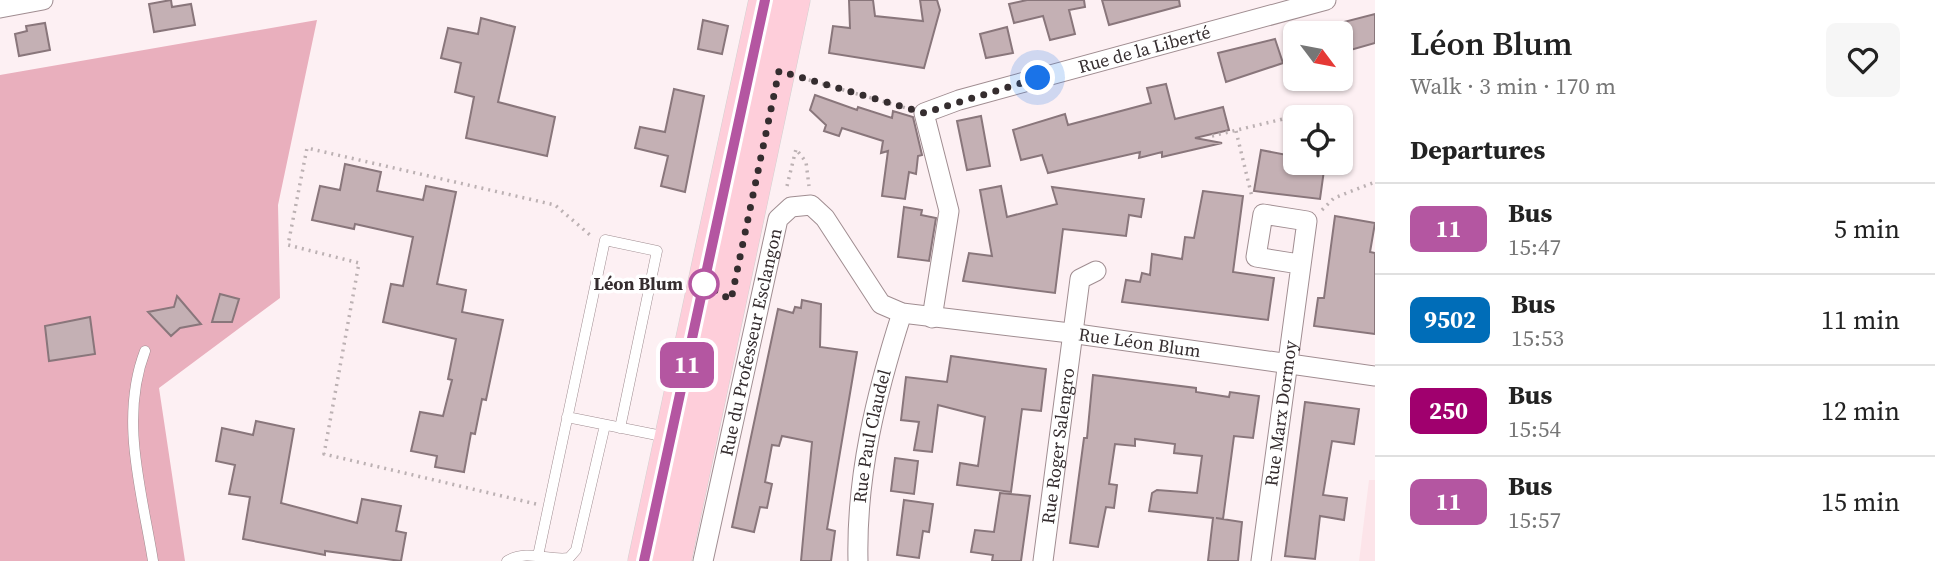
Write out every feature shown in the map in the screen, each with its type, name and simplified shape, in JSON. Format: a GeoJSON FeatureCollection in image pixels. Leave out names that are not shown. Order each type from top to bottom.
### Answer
{"type":"FeatureCollection","features":[{"type":"Feature","properties":{"kind":"main road"},"geometry":{"type":"LineString","coordinates":[[644,561],[765,0]]}},
{"type":"Feature","properties":{"kind":"main road"},"geometry":{"type":"LineString","coordinates":[[675,561],[794,0]]}},
{"type":"Feature","properties":{"kind":"street"},"geometry":{"type":"LineString","coordinates":[[0,8],[43,0]]}},
{"type":"Feature","properties":{"kind":"street","name":"Rue de la Liberté"},"geometry":{"type":"LineString","coordinates":[[924,113],[959,100],[1326,0]]}},
{"type":"Feature","properties":{"kind":"street"},"geometry":{"type":"LineString","coordinates":[[924,113],[949,211],[932,318]]}},
{"type":"Feature","properties":{"kind":"street"},"geometry":{"type":"LineString","coordinates":[[811,205],[825,218],[881,304],[902,313]]}},
{"type":"Feature","properties":{"kind":"street","name":"Rue du Professeur Esclangon"},"geometry":{"type":"LineString","coordinates":[[703,561],[778,219],[791,207],[811,205]]}},
{"type":"Feature","properties":{"kind":"street"},"geometry":{"type":"LineString","coordinates":[[1299,264],[1256,257],[1263,214],[1307,221]]}},
{"type":"Feature","properties":{"kind":"street","name":"Rue Marx Dormoy"},"geometry":{"type":"LineString","coordinates":[[1261,561],[1299,264],[1307,221]]}},
{"type":"Feature","properties":{"kind":"street","name":"Rue Roger Salengro"},"geometry":{"type":"LineString","coordinates":[[1043,561],[1070,333],[1080,279],[1096,271]]}},
{"type":"Feature","properties":{"kind":"street","name":"Rue Léon Blum"},"geometry":{"type":"LineString","coordinates":[[902,313],[1070,333],[1375,376]]}},
{"type":"Feature","properties":{"kind":"street","name":"Rue Paul Claudel"},"geometry":{"type":"LineString","coordinates":[[858,561],[860,490],[879,385],[902,313]]}},
{"type":"Feature","properties":{"kind":"lane"},"geometry":{"type":"LineString","coordinates":[[538,556],[605,240],[657,251],[620,428]]}},
{"type":"Feature","properties":{"kind":"lane"},"geometry":{"type":"LineString","coordinates":[[145,351],[132,394],[131,421],[153,561]]}},
{"type":"Feature","properties":{"kind":"lane"},"geometry":{"type":"LineString","coordinates":[[568,417],[671,438]]}},
{"type":"Feature","properties":{"kind":"lane"},"geometry":{"type":"LineString","coordinates":[[507,561],[529,554],[557,561],[569,558],[576,550],[605,425]]}},
{"type":"Feature","properties":{"kind":"path"},"geometry":{"type":"LineString","coordinates":[[779,71],[924,113]]}},
{"type":"Feature","properties":{"kind":"path"},"geometry":{"type":"LineString","coordinates":[[1212,136],[1283,119]]}},
{"type":"Feature","properties":{"kind":"path"},"geometry":{"type":"LineString","coordinates":[[1236,131],[1253,198],[1263,214]]}},
{"type":"Feature","properties":{"kind":"path"},"geometry":{"type":"LineString","coordinates":[[548,507],[324,454],[359,263],[288,245],[307,148],[555,205],[594,238],[605,240]]}},
{"type":"Feature","properties":{"kind":"path"},"geometry":{"type":"LineString","coordinates":[[756,181],[787,188],[798,149],[806,162],[811,205]]}},
{"type":"Feature","properties":{"kind":"path"},"geometry":{"type":"LineString","coordinates":[[1307,221],[1334,198],[1375,182]]}},
{"type":"Feature","properties":{"kind":"shaded area"},"geometry":{"type":"Polygon","coordinates":[[[317,20],[278,205],[280,298],[159,388],[185,561],[0,561],[0,75],[317,20]]]}},
{"type":"Feature","properties":{"kind":"shaded area"},"geometry":{"type":"Polygon","coordinates":[[[1369,480],[1375,480],[1375,561],[1359,561],[1369,480]]]}},
{"type":"Feature","properties":{"kind":"building"},"geometry":{"type":"Polygon","coordinates":[[[171,0],[172,7],[191,4],[195,25],[154,32],[149,4],[171,0]]]}},
{"type":"Feature","properties":{"kind":"building"},"geometry":{"type":"Polygon","coordinates":[[[849,0],[873,0],[875,16],[923,21],[920,0],[937,0],[940,10],[924,68],[829,53],[833,26],[850,28],[849,0]]]}},
{"type":"Feature","properties":{"kind":"building"},"geometry":{"type":"Polygon","coordinates":[[[1027,0],[1084,0],[1085,7],[1069,10],[1075,34],[1050,40],[1043,16],[1014,23],[1009,4],[1027,0]]]}},
{"type":"Feature","properties":{"kind":"building"},"geometry":{"type":"Polygon","coordinates":[[[1102,0],[1179,0],[1180,6],[1109,25],[1102,0]]]}},
{"type":"Feature","properties":{"kind":"building"},"geometry":{"type":"Polygon","coordinates":[[[1375,14],[1375,43],[1353,49],[1353,21],[1348,21],[1375,14]]]}},
{"type":"Feature","properties":{"kind":"building"},"geometry":{"type":"Polygon","coordinates":[[[481,18],[515,27],[498,102],[555,117],[547,156],[466,138],[474,97],[455,92],[461,63],[441,58],[448,28],[478,34],[481,18]]]}},
{"type":"Feature","properties":{"kind":"building"},"geometry":{"type":"Polygon","coordinates":[[[703,20],[728,26],[722,54],[698,49],[703,20]]]}},
{"type":"Feature","properties":{"kind":"building"},"geometry":{"type":"Polygon","coordinates":[[[45,23],[50,50],[19,56],[15,34],[27,31],[26,26],[45,23]]]}},
{"type":"Feature","properties":{"kind":"building"},"geometry":{"type":"Polygon","coordinates":[[[1007,27],[1013,53],[986,58],[980,34],[1007,27]]]}},
{"type":"Feature","properties":{"kind":"building"},"geometry":{"type":"Polygon","coordinates":[[[1275,39],[1283,63],[1226,82],[1218,53],[1275,39]]]}},
{"type":"Feature","properties":{"kind":"building"},"geometry":{"type":"Polygon","coordinates":[[[1166,84],[1175,119],[1223,107],[1229,130],[1195,138],[1222,143],[1162,157],[1162,152],[1139,158],[1140,152],[1048,173],[1042,155],[1021,160],[1013,130],[1065,114],[1068,125],[1151,103],[1147,88],[1166,84]]]}},
{"type":"Feature","properties":{"kind":"building"},"geometry":{"type":"Polygon","coordinates":[[[674,89],[704,96],[685,192],[661,186],[668,156],[635,148],[640,127],[665,132],[674,89]]]}},
{"type":"Feature","properties":{"kind":"building"},"geometry":{"type":"Polygon","coordinates":[[[815,95],[857,110],[858,107],[892,118],[893,111],[913,117],[922,155],[918,156],[916,174],[909,172],[905,199],[882,196],[888,151],[881,153],[883,141],[842,128],[839,136],[824,131],[826,125],[810,110],[815,95]]]}},
{"type":"Feature","properties":{"kind":"building"},"geometry":{"type":"Polygon","coordinates":[[[981,116],[990,166],[967,170],[957,121],[981,116]]]}},
{"type":"Feature","properties":{"kind":"building"},"geometry":{"type":"Polygon","coordinates":[[[1261,150],[1283,154],[1283,175],[1323,175],[1320,199],[1254,191],[1261,150]]]}},
{"type":"Feature","properties":{"kind":"building"},"geometry":{"type":"Polygon","coordinates":[[[345,164],[381,172],[377,191],[423,200],[426,186],[456,192],[437,284],[466,290],[462,312],[503,320],[486,400],[482,399],[475,434],[471,433],[464,472],[435,467],[437,456],[411,451],[420,412],[443,416],[452,380],[448,379],[456,339],[383,322],[391,284],[403,286],[413,237],[355,224],[354,229],[312,220],[320,186],[340,190],[345,164]]]}},
{"type":"Feature","properties":{"kind":"building"},"geometry":{"type":"Polygon","coordinates":[[[1001,186],[1007,217],[1057,204],[1052,187],[1144,199],[1141,217],[1129,215],[1126,236],[1063,229],[1055,293],[963,281],[969,253],[992,256],[980,190],[1001,186]]]}},
{"type":"Feature","properties":{"kind":"building"},"geometry":{"type":"Polygon","coordinates":[[[1203,191],[1243,196],[1233,272],[1274,278],[1268,320],[1122,302],[1126,280],[1140,282],[1142,273],[1150,275],[1152,254],[1182,259],[1185,237],[1194,238],[1203,191]]]}},
{"type":"Feature","properties":{"kind":"building"},"geometry":{"type":"Polygon","coordinates":[[[904,207],[922,210],[921,215],[936,218],[929,261],[898,257],[904,207]]]}},
{"type":"Feature","properties":{"kind":"building"},"geometry":{"type":"Polygon","coordinates":[[[1335,216],[1375,223],[1370,252],[1375,253],[1375,334],[1314,326],[1318,298],[1324,298],[1335,216]]]}},
{"type":"Feature","properties":{"kind":"building"},"geometry":{"type":"Polygon","coordinates":[[[220,294],[239,299],[232,322],[212,322],[220,294]]]}},
{"type":"Feature","properties":{"kind":"building"},"geometry":{"type":"Polygon","coordinates":[[[177,296],[201,324],[180,328],[171,336],[148,312],[174,307],[177,296]]]}},
{"type":"Feature","properties":{"kind":"building"},"geometry":{"type":"Polygon","coordinates":[[[802,300],[821,304],[820,347],[857,352],[827,529],[835,531],[831,561],[801,561],[812,442],[782,436],[779,446],[772,445],[765,482],[772,484],[767,508],[760,507],[754,532],[732,527],[778,309],[793,313],[795,307],[801,308],[802,300]]]}},
{"type":"Feature","properties":{"kind":"building"},"geometry":{"type":"Polygon","coordinates":[[[90,317],[95,354],[49,361],[45,326],[90,317]]]}},
{"type":"Feature","properties":{"kind":"building"},"geometry":{"type":"Polygon","coordinates":[[[951,356],[1046,369],[1041,411],[1022,409],[1011,492],[957,485],[960,463],[978,466],[985,417],[938,405],[932,452],[914,450],[919,422],[901,420],[906,377],[947,382],[951,356]]]}},
{"type":"Feature","properties":{"kind":"building"},"geometry":{"type":"Polygon","coordinates":[[[1093,375],[1196,388],[1196,392],[1229,397],[1230,392],[1259,396],[1253,438],[1234,436],[1223,519],[1216,518],[1242,522],[1238,561],[1208,561],[1213,518],[1149,511],[1152,493],[1157,490],[1197,493],[1202,456],[1174,453],[1175,444],[1135,439],[1135,446],[1115,444],[1109,484],[1117,485],[1114,508],[1106,507],[1098,547],[1070,543],[1084,438],[1087,438],[1093,375]]]}},
{"type":"Feature","properties":{"kind":"building"},"geometry":{"type":"Polygon","coordinates":[[[1305,402],[1359,409],[1354,444],[1332,441],[1323,495],[1347,498],[1344,520],[1320,516],[1315,559],[1285,556],[1305,402]]]}},
{"type":"Feature","properties":{"kind":"building"},"geometry":{"type":"Polygon","coordinates":[[[256,421],[294,429],[281,503],[357,523],[362,499],[401,506],[396,531],[406,533],[401,561],[325,551],[325,555],[243,539],[250,497],[229,494],[235,465],[216,461],[222,428],[253,435],[256,421]]]}},
{"type":"Feature","properties":{"kind":"building"},"geometry":{"type":"Polygon","coordinates":[[[895,458],[918,461],[914,494],[891,491],[895,458]]]}},
{"type":"Feature","properties":{"kind":"building"},"geometry":{"type":"Polygon","coordinates":[[[1000,493],[1030,496],[1021,561],[992,561],[993,555],[971,552],[975,530],[994,532],[1000,493]]]}},
{"type":"Feature","properties":{"kind":"building"},"geometry":{"type":"Polygon","coordinates":[[[904,500],[933,504],[929,532],[923,531],[919,558],[897,555],[904,500]]]}},
{"type":"Feature","properties":{"kind":"bus line","name":"11"},"geometry":{"type":"LineString","coordinates":[[644,561],[765,0]]}},
{"type":"Feature","properties":{"kind":"place","name":"Léon Blum"},"geometry":{"type":"Point","coordinates":[704,284]}},
{"type":"Feature","properties":{"kind":"route"},"geometry":{"type":"LineString","coordinates":[[704,284],[731,300],[779,71],[924,113],[959,100],[1038,78]]}}]}
